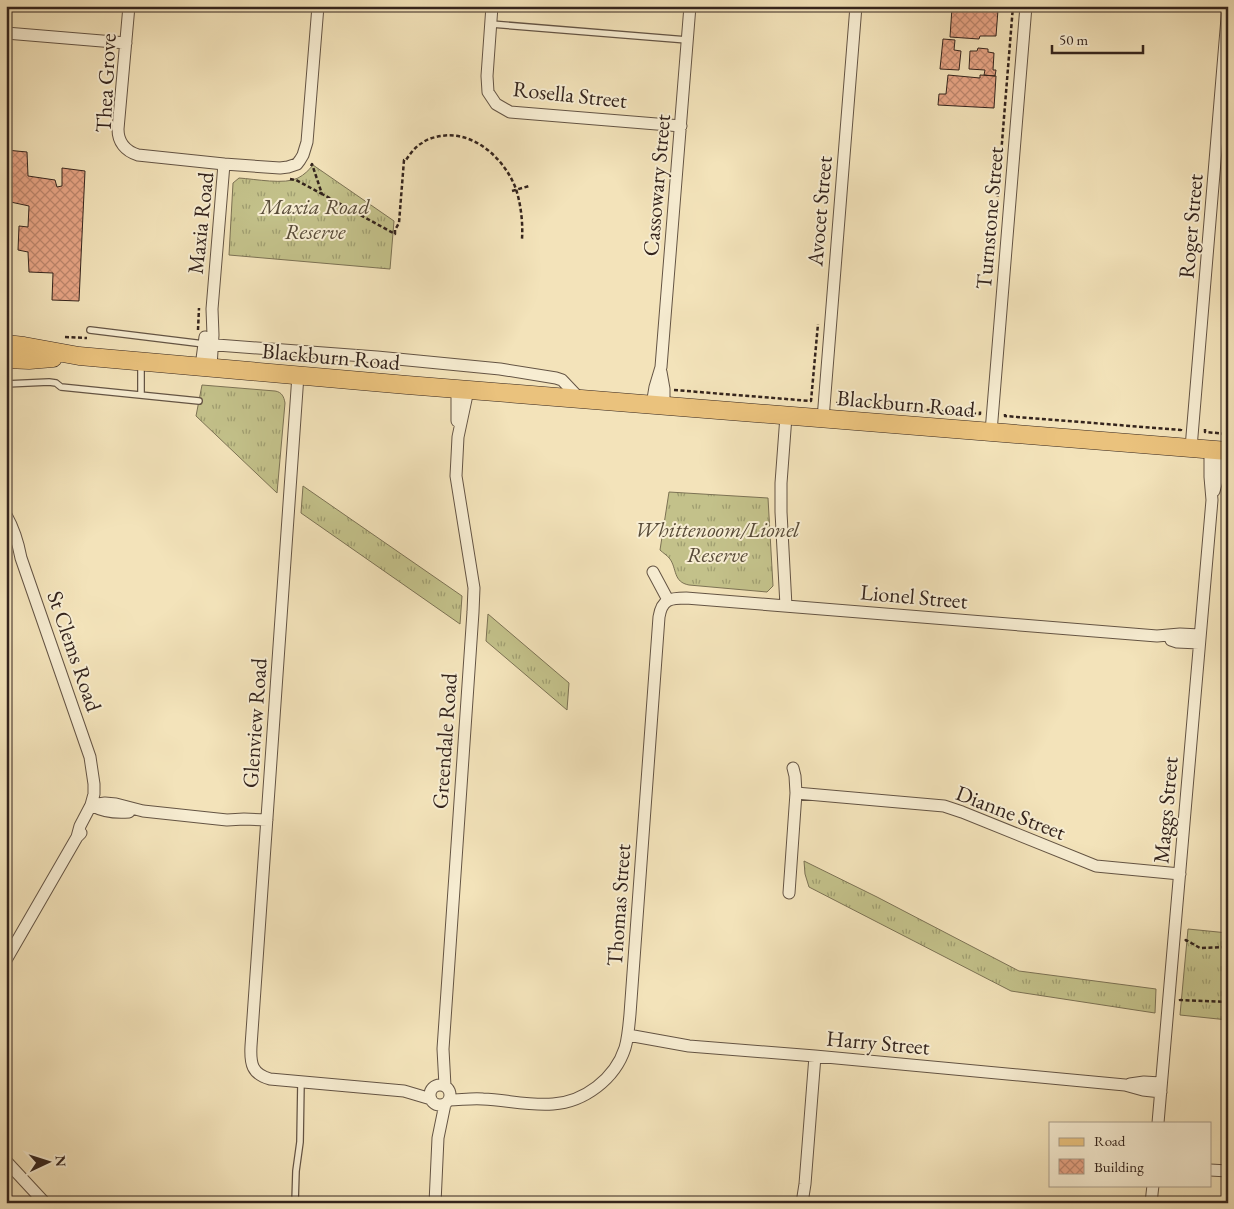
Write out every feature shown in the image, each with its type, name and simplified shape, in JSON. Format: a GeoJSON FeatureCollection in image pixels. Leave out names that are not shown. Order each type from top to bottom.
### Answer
{"type":"FeatureCollection","features":[{"type":"Feature","properties":{"kind":"main road","name":"Blackburn Road"},"geometry":{"type":"LineString","coordinates":[[6,344],[78,356],[141,362],[580,399],[660,400],[786,416],[1220,450]]}},
{"type":"Feature","properties":{"kind":"main road","name":"Blackburn Road"},"geometry":{"type":"LineString","coordinates":[[6,359],[29,360],[78,356]]}},
{"type":"Feature","properties":{"kind":"street","name":"Thea Grove"},"geometry":{"type":"LineString","coordinates":[[129,6],[118,129],[119,139],[125,149],[138,155],[224,164]]}},
{"type":"Feature","properties":{"kind":"street","name":"Maxia Road"},"geometry":{"type":"LineString","coordinates":[[206,367],[204,344],[212,309],[224,164],[284,168],[297,164],[303,156],[307,142],[318,6]]}},
{"type":"Feature","properties":{"kind":"street","name":"Rosella Street"},"geometry":{"type":"LineString","coordinates":[[492,6],[487,76],[488,92],[496,104],[510,112],[681,126]]}},
{"type":"Feature","properties":{"kind":"street","name":"Cassowary Street"},"geometry":{"type":"LineString","coordinates":[[660,400],[661,367],[690,6]]}},
{"type":"Feature","properties":{"kind":"street","name":"Avocet Street"},"geometry":{"type":"LineString","coordinates":[[823,418],[856,6]]}},
{"type":"Feature","properties":{"kind":"street","name":"Turnstone Street"},"geometry":{"type":"LineString","coordinates":[[991,432],[1026,6]]}},
{"type":"Feature","properties":{"kind":"street","name":"Roger Street"},"geometry":{"type":"LineString","coordinates":[[1191,448],[1228,6]]}},
{"type":"Feature","properties":{"kind":"street"},"geometry":{"type":"LineString","coordinates":[[6,32],[126,43]]}},
{"type":"Feature","properties":{"kind":"street","name":"Blackburn Road"},"geometry":{"type":"LineString","coordinates":[[204,344],[377,357],[500,369],[562,380],[580,399]]}},
{"type":"Feature","properties":{"kind":"street","name":"Cassowary Street"},"geometry":{"type":"LineString","coordinates":[[660,400],[655,388],[661,367]]}},
{"type":"Feature","properties":{"kind":"street","name":"Glenview Road"},"geometry":{"type":"LineString","coordinates":[[256,1072],[250,1057],[298,375]]}},
{"type":"Feature","properties":{"kind":"street","name":"Greendale Road"},"geometry":{"type":"LineString","coordinates":[[434,1203],[474,588],[456,476],[458,437],[456,402],[462,389]]}},
{"type":"Feature","properties":{"kind":"street"},"geometry":{"type":"LineString","coordinates":[[786,416],[781,483],[786,606]]}},
{"type":"Feature","properties":{"kind":"street","name":"Maggs Street"},"geometry":{"type":"LineString","coordinates":[[1158,1122],[1212,500],[1210,476],[1220,450]]}},
{"type":"Feature","properties":{"kind":"street","name":"St Clems Road"},"geometry":{"type":"LineString","coordinates":[[6,515],[18,542],[21,558],[90,757],[96,805],[80,826],[77,837],[6,960]]}},
{"type":"Feature","properties":{"kind":"street","name":"St Clems Road"},"geometry":{"type":"LineString","coordinates":[[6,531],[21,558]]}},
{"type":"Feature","properties":{"kind":"street"},"geometry":{"type":"LineString","coordinates":[[653,572],[668,600]]}},
{"type":"Feature","properties":{"kind":"street","name":"Lionel Street"},"geometry":{"type":"LineString","coordinates":[[668,600],[686,598],[1157,636],[1180,634],[1200,639]]}},
{"type":"Feature","properties":{"kind":"street","name":"Thomas Street"},"geometry":{"type":"LineString","coordinates":[[256,1072],[260,1076],[270,1079],[542,1105],[572,1100],[582,1096],[600,1084],[616,1066],[622,1056],[628,1035],[659,618],[662,606],[668,600]]}},
{"type":"Feature","properties":{"kind":"street"},"geometry":{"type":"LineString","coordinates":[[789,893],[796,793],[793,768]]}},
{"type":"Feature","properties":{"kind":"street","name":"Dianne Street"},"geometry":{"type":"LineString","coordinates":[[796,793],[954,808],[1096,866],[1180,874]]}},
{"type":"Feature","properties":{"kind":"street"},"geometry":{"type":"LineString","coordinates":[[96,805],[100,810],[118,812],[143,811],[227,820],[242,826],[267,825]]}},
{"type":"Feature","properties":{"kind":"street","name":"Harry Street"},"geometry":{"type":"LineString","coordinates":[[628,1035],[689,1046],[1125,1085],[1144,1082],[1161,1088]]}},
{"type":"Feature","properties":{"kind":"street"},"geometry":{"type":"LineString","coordinates":[[802,1203],[815,1056]]}},
{"type":"Feature","properties":{"kind":"street"},"geometry":{"type":"LineString","coordinates":[[6,1161],[45,1203]]}},
{"type":"Feature","properties":{"kind":"street"},"geometry":{"type":"LineString","coordinates":[[1212,1170],[1228,1171]]}},
{"type":"Feature","properties":{"kind":"street"},"geometry":{"type":"LineString","coordinates":[[1151,1203],[1153,1186]]}},
{"type":"Feature","properties":{"kind":"lane"},"geometry":{"type":"LineString","coordinates":[[490,24],[687,40]]}},
{"type":"Feature","properties":{"kind":"lane"},"geometry":{"type":"LineString","coordinates":[[90,330],[204,344]]}},
{"type":"Feature","properties":{"kind":"lane"},"geometry":{"type":"LineString","coordinates":[[141,362],[141,394]]}},
{"type":"Feature","properties":{"kind":"lane"},"geometry":{"type":"LineString","coordinates":[[6,384],[50,382],[61,387],[199,401]]}},
{"type":"Feature","properties":{"kind":"lane"},"geometry":{"type":"LineString","coordinates":[[294,1203],[300,1142],[301,1082]]}},
{"type":"Feature","properties":{"kind":"path"},"geometry":{"type":"LineString","coordinates":[[994,237],[1013,6]]}},
{"type":"Feature","properties":{"kind":"path"},"geometry":{"type":"LineString","coordinates":[[291,179],[395,234],[399,223],[404,160],[422,143],[431,138],[445,134],[455,135],[476,142],[504,167],[514,190],[522,221],[522,239]]}},
{"type":"Feature","properties":{"kind":"path"},"geometry":{"type":"LineString","coordinates":[[307,170],[312,164],[322,194]]}},
{"type":"Feature","properties":{"kind":"path"},"geometry":{"type":"LineString","coordinates":[[283,180],[300,176]]}},
{"type":"Feature","properties":{"kind":"path"},"geometry":{"type":"LineString","coordinates":[[514,190],[529,186]]}},
{"type":"Feature","properties":{"kind":"path"},"geometry":{"type":"LineString","coordinates":[[199,308],[204,344]]}},
{"type":"Feature","properties":{"kind":"path"},"geometry":{"type":"LineString","coordinates":[[660,400],[811,401],[818,322]]}},
{"type":"Feature","properties":{"kind":"path"},"geometry":{"type":"LineString","coordinates":[[59,338],[91,339]]}},
{"type":"Feature","properties":{"kind":"path"},"geometry":{"type":"LineString","coordinates":[[836,403],[980,414],[981,404]]}},
{"type":"Feature","properties":{"kind":"path"},"geometry":{"type":"LineString","coordinates":[[1005,416],[1181,430],[1182,420]]}},
{"type":"Feature","properties":{"kind":"path"},"geometry":{"type":"LineString","coordinates":[[1205,432],[1228,434]]}},
{"type":"Feature","properties":{"kind":"path"},"geometry":{"type":"LineString","coordinates":[[1185,948],[1186,940],[1200,948],[1228,947]]}},
{"type":"Feature","properties":{"kind":"path"},"geometry":{"type":"LineString","coordinates":[[1181,991],[1180,1000],[1228,1002]]}},
{"type":"Feature","properties":{"kind":"green space","name":"Maxia Road Reserve"},"geometry":{"type":"Polygon","coordinates":[[[313,165],[394,221],[390,269],[229,255],[233,183],[239,178],[278,181],[292,180],[308,171],[313,165]]]}},
{"type":"Feature","properties":{"kind":"green space"},"geometry":{"type":"Polygon","coordinates":[[[202,385],[275,391],[282,395],[285,403],[277,493],[196,416],[202,385]]]}},
{"type":"Feature","properties":{"kind":"green space"},"geometry":{"type":"Polygon","coordinates":[[[303,486],[462,596],[460,624],[301,513],[303,486]]]}},
{"type":"Feature","properties":{"kind":"green space","name":"Whittenoom/Lionel Reserve"},"geometry":{"type":"Polygon","coordinates":[[[669,492],[768,498],[773,586],[767,592],[689,585],[680,581],[670,559],[660,550],[669,492]]]}},
{"type":"Feature","properties":{"kind":"green space"},"geometry":{"type":"Polygon","coordinates":[[[488,614],[569,683],[567,710],[486,641],[488,614]]]}},
{"type":"Feature","properties":{"kind":"green space"},"geometry":{"type":"Polygon","coordinates":[[[804,861],[1019,971],[1156,989],[1155,1013],[1011,991],[809,887],[804,861]]]}},
{"type":"Feature","properties":{"kind":"green space"},"geometry":{"type":"Polygon","coordinates":[[[1188,929],[1228,933],[1228,1020],[1180,1015],[1188,929]]]}},
{"type":"Feature","properties":{"kind":"building"},"geometry":{"type":"Polygon","coordinates":[[[952,8],[983,11],[983,8],[998,10],[996,36],[980,36],[979,39],[950,37],[952,8]]]}},
{"type":"Feature","properties":{"kind":"building"},"geometry":{"type":"Polygon","coordinates":[[[943,39],[955,40],[954,50],[961,51],[959,70],[940,69],[943,39]]]}},
{"type":"Feature","properties":{"kind":"building"},"geometry":{"type":"Polygon","coordinates":[[[978,48],[988,49],[988,52],[994,53],[993,70],[996,70],[995,76],[984,75],[985,70],[969,69],[970,51],[977,51],[978,48]]]}},
{"type":"Feature","properties":{"kind":"building"},"geometry":{"type":"Polygon","coordinates":[[[948,75],[980,78],[980,75],[996,76],[994,108],[938,105],[939,94],[946,94],[948,75]]]}},
{"type":"Feature","properties":{"kind":"building"},"geometry":{"type":"Polygon","coordinates":[[[6,150],[27,152],[28,176],[55,180],[57,187],[62,186],[62,168],[85,171],[79,301],[52,300],[53,273],[29,272],[28,252],[18,250],[19,226],[28,227],[29,206],[6,201],[6,150]]]}}]}
